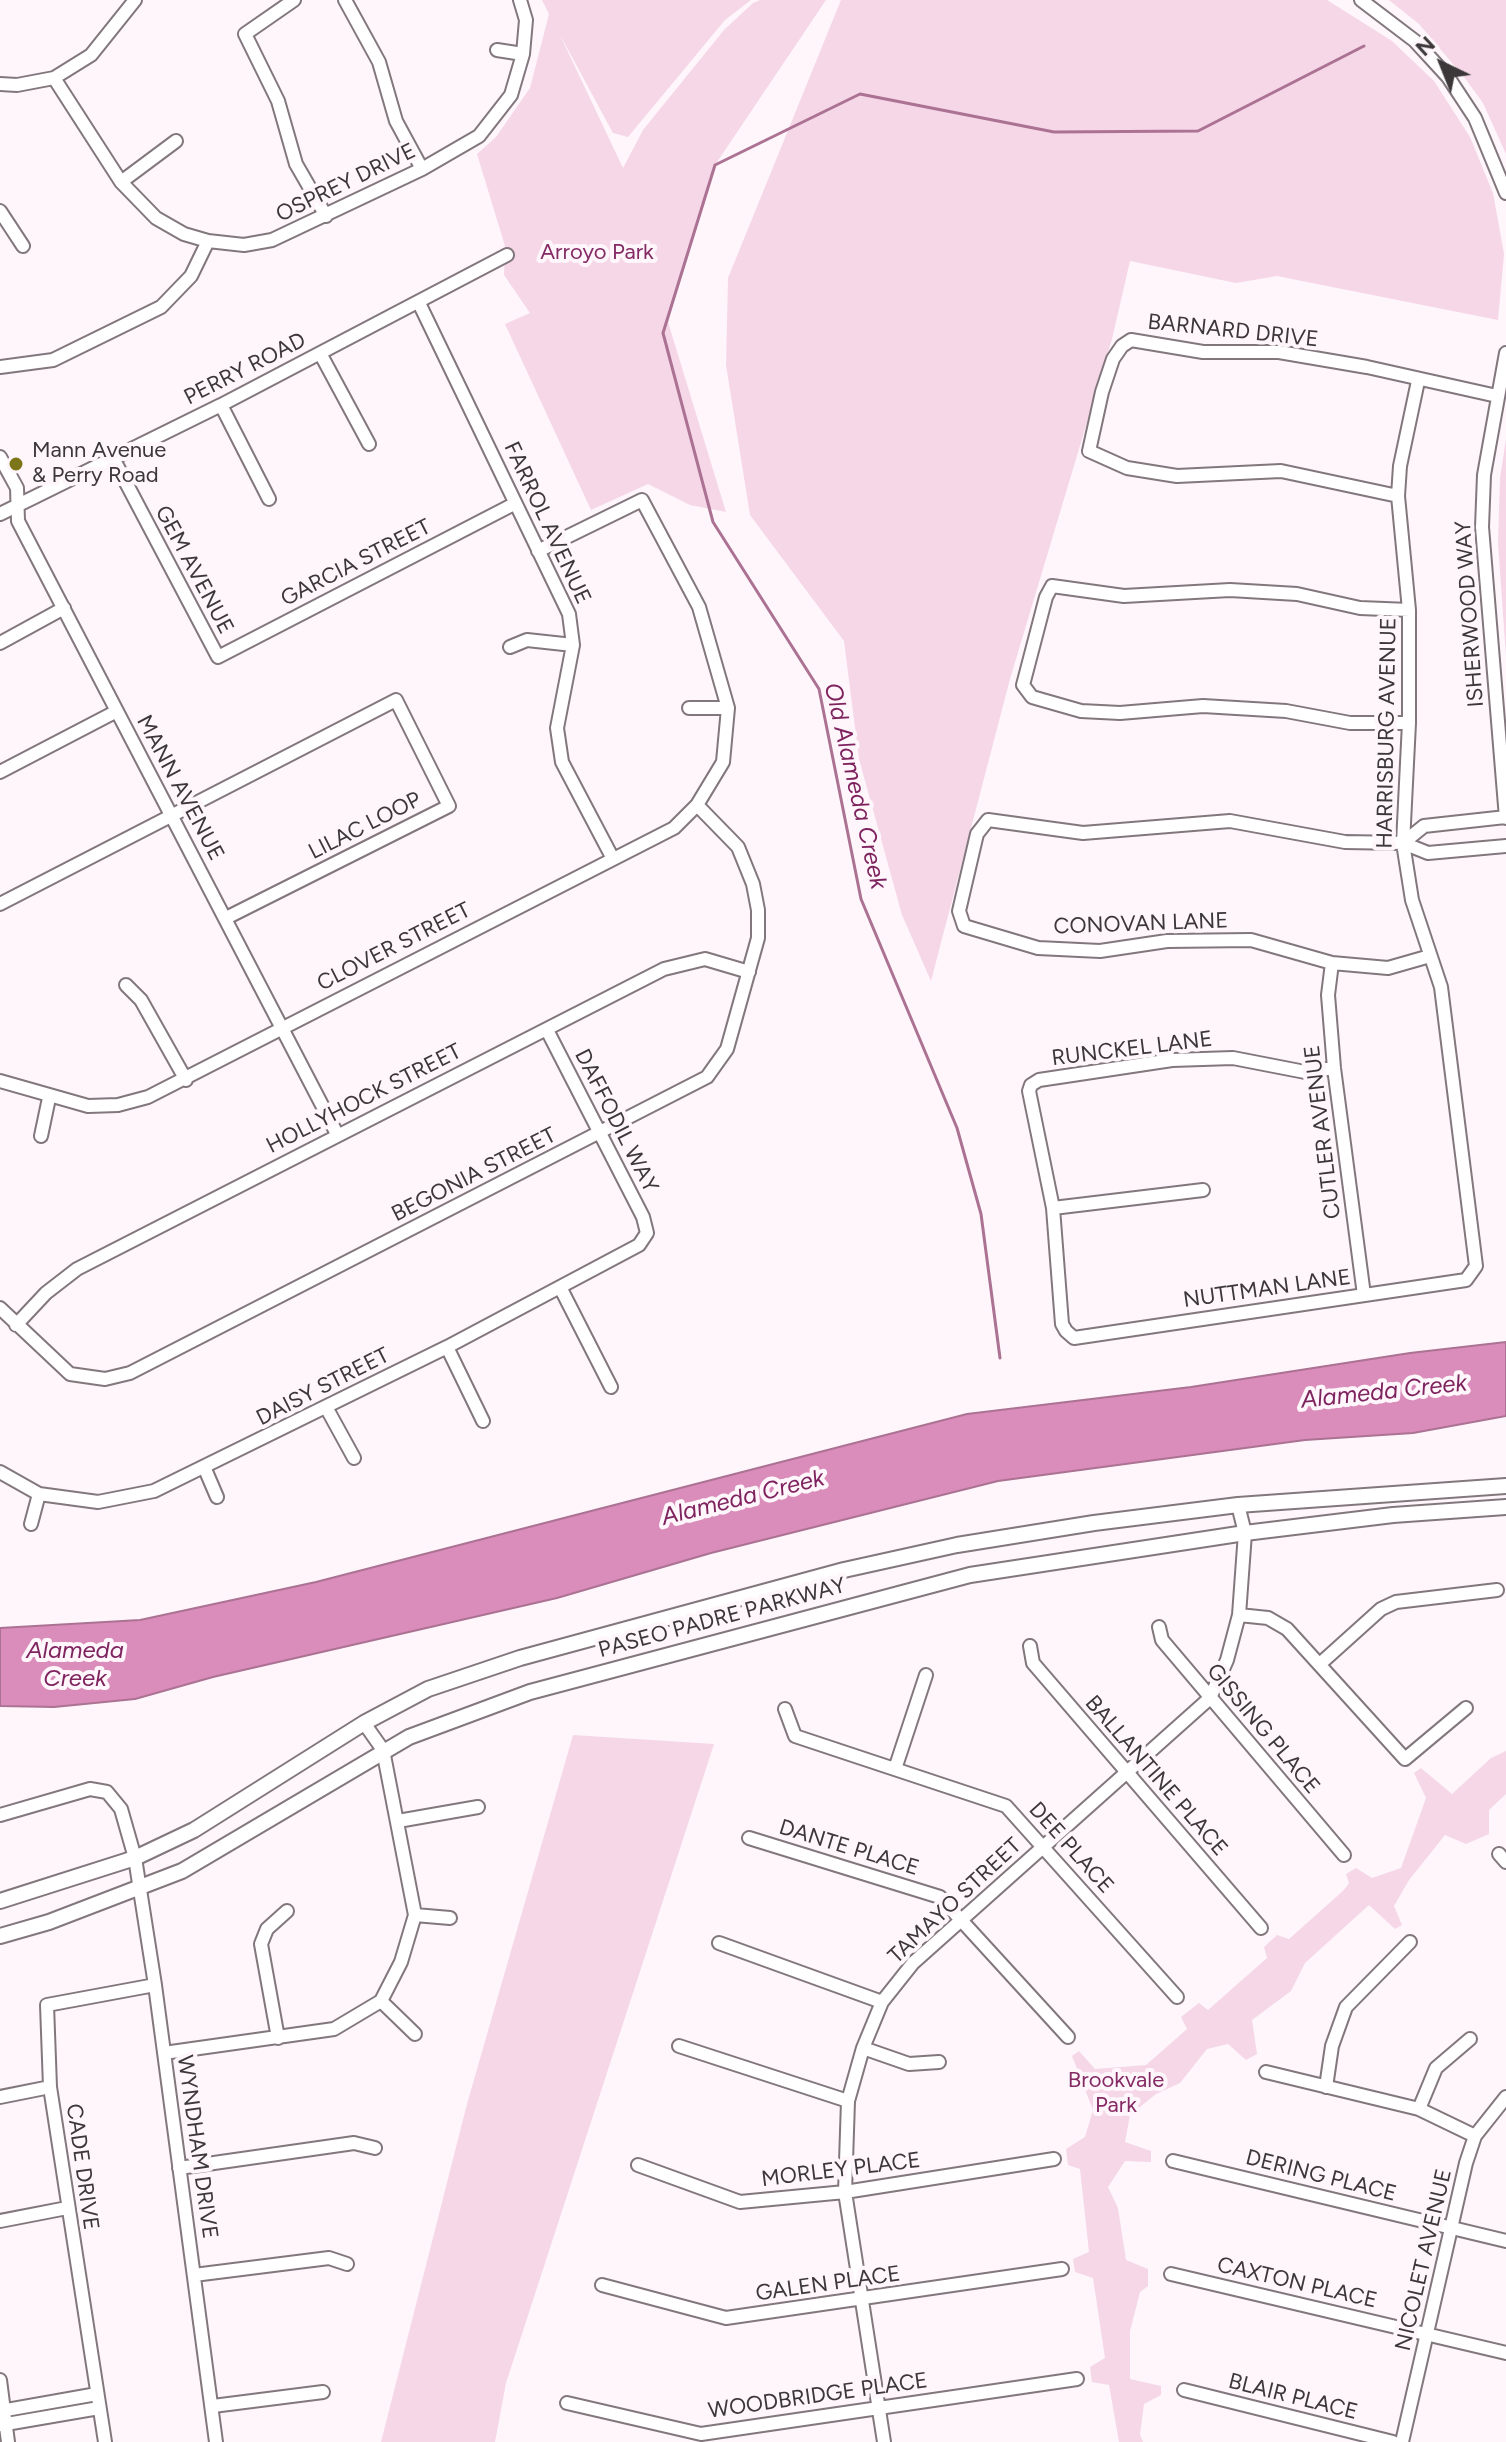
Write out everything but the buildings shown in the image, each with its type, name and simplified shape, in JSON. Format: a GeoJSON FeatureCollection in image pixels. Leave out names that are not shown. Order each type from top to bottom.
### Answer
{"type":"FeatureCollection","features":[{"type":"Feature","properties":{"kind":"main road","name":"PASEO PADRE PARKWAY"},"geometry":{"type":"LineString","coordinates":[[0,1901],[135,1858],[194,1830],[364,1723],[428,1689],[520,1658],[844,1570],[1048,1530],[1238,1505],[1506,1486]]}},
{"type":"Feature","properties":{"kind":"main road","name":"PASEO PADRE PARKWAY"},"geometry":{"type":"LineString","coordinates":[[0,1936],[140,1888],[220,1851],[383,1750],[452,1718],[530,1692],[970,1575],[1245,1533],[1393,1515],[1506,1507]]}},
{"type":"Feature","properties":{"kind":"street"},"geometry":{"type":"LineString","coordinates":[[0,84],[17,85],[54,78],[91,55],[135,0]]}},
{"type":"Feature","properties":{"kind":"street"},"geometry":{"type":"LineString","coordinates":[[294,0],[245,34],[278,101],[296,164],[326,216]]}},
{"type":"Feature","properties":{"kind":"street"},"geometry":{"type":"LineString","coordinates":[[345,0],[379,62],[396,121],[422,169]]}},
{"type":"Feature","properties":{"kind":"street","name":"OSPREY DRIVE"},"geometry":{"type":"LineString","coordinates":[[54,78],[121,182],[156,218],[184,234],[208,241],[244,245],[272,240],[465,147],[497,117],[511,95],[523,54],[526,20],[520,0]]}},
{"type":"Feature","properties":{"kind":"street"},"geometry":{"type":"LineString","coordinates":[[1361,0],[1415,41],[1448,77],[1475,118],[1506,193]]}},
{"type":"Feature","properties":{"kind":"street"},"geometry":{"type":"LineString","coordinates":[[497,50],[523,54]]}},
{"type":"Feature","properties":{"kind":"street"},"geometry":{"type":"LineString","coordinates":[[121,182],[176,141]]}},
{"type":"Feature","properties":{"kind":"street"},"geometry":{"type":"LineString","coordinates":[[0,211],[23,246]]}},
{"type":"Feature","properties":{"kind":"street"},"geometry":{"type":"LineString","coordinates":[[0,367],[53,360],[161,307],[191,276],[208,241]]}},
{"type":"Feature","properties":{"kind":"street","name":"PERRY ROAD"},"geometry":{"type":"LineString","coordinates":[[0,514],[221,405],[507,255]]}},
{"type":"Feature","properties":{"kind":"street","name":"FARROL AVENUE"},"geometry":{"type":"LineString","coordinates":[[419,303],[569,614],[573,645],[557,728],[562,762],[612,857]]}},
{"type":"Feature","properties":{"kind":"street","name":"BARNARD DRIVE"},"geometry":{"type":"LineString","coordinates":[[1398,496],[1281,471],[1164,474],[1127,468],[1089,451],[1113,359],[1122,346],[1131,340],[1203,352],[1279,352],[1367,367],[1496,402]]}},
{"type":"Feature","properties":{"kind":"street"},"geometry":{"type":"LineString","coordinates":[[320,353],[369,444]]}},
{"type":"Feature","properties":{"kind":"street","name":"ISHERWOOD WAY"},"geometry":{"type":"LineString","coordinates":[[1506,353],[1484,475],[1482,527],[1506,818]]}},
{"type":"Feature","properties":{"kind":"street","name":"HARRISBURG AVENUE"},"geometry":{"type":"LineString","coordinates":[[1418,381],[1400,466],[1398,496],[1409,610],[1409,723],[1403,843],[1412,900],[1441,987],[1476,1266],[1472,1273]]}},
{"type":"Feature","properties":{"kind":"street"},"geometry":{"type":"LineString","coordinates":[[221,405],[269,499]]}},
{"type":"Feature","properties":{"kind":"street","name":"MANN AVENUE"},"geometry":{"type":"LineString","coordinates":[[0,457],[17,488],[18,521],[337,1134]]}},
{"type":"Feature","properties":{"kind":"street","name":"GEM AVENUE"},"geometry":{"type":"LineString","coordinates":[[113,458],[218,657]]}},
{"type":"Feature","properties":{"kind":"street","name":"CLOVER STREET"},"geometry":{"type":"LineString","coordinates":[[0,1081],[49,1098],[88,1106],[118,1105],[148,1097],[612,857],[674,828],[697,805],[723,762],[728,708],[699,607],[642,500],[538,551]]}},
{"type":"Feature","properties":{"kind":"street","name":"GARCIA STREET"},"geometry":{"type":"LineString","coordinates":[[218,657],[514,504]]}},
{"type":"Feature","properties":{"kind":"street"},"geometry":{"type":"LineString","coordinates":[[1409,610],[1360,608],[1297,594],[1270,592],[1230,590],[1124,596],[1052,586],[1046,597],[1023,685],[1032,697],[1081,711],[1120,713],[1203,706],[1286,711],[1350,723],[1409,723]]}},
{"type":"Feature","properties":{"kind":"street"},"geometry":{"type":"LineString","coordinates":[[0,643],[64,608]]}},
{"type":"Feature","properties":{"kind":"street"},"geometry":{"type":"LineString","coordinates":[[510,647],[527,640],[573,645]]}},
{"type":"Feature","properties":{"kind":"street","name":"LILAC LOOP"},"geometry":{"type":"LineString","coordinates":[[172,814],[396,700],[449,806],[226,918]]}},
{"type":"Feature","properties":{"kind":"street"},"geometry":{"type":"LineString","coordinates":[[689,708],[728,708]]}},
{"type":"Feature","properties":{"kind":"street"},"geometry":{"type":"LineString","coordinates":[[0,772],[117,711]]}},
{"type":"Feature","properties":{"kind":"street","name":"BEGONIA STREET"},"geometry":{"type":"LineString","coordinates":[[0,1308],[70,1374],[105,1379],[130,1373],[707,1077],[727,1049],[758,938],[753,884],[738,847],[697,805]]}},
{"type":"Feature","properties":{"kind":"street"},"geometry":{"type":"LineString","coordinates":[[0,904],[172,814]]}},
{"type":"Feature","properties":{"kind":"street"},"geometry":{"type":"LineString","coordinates":[[1506,818],[1424,826],[1403,843],[1428,853],[1506,846]]}},
{"type":"Feature","properties":{"kind":"street","name":"CONOVAN LANE"},"geometry":{"type":"LineString","coordinates":[[1403,843],[1345,842],[1230,821],[1083,833],[988,820],[977,834],[959,911],[964,926],[1038,948],[1100,951],[1167,941],[1251,940],[1332,963],[1388,968],[1430,956]]}},
{"type":"Feature","properties":{"kind":"street","name":"HOLLYHOCK STREET"},"geometry":{"type":"LineString","coordinates":[[16,1325],[46,1293],[77,1269],[664,969],[705,959],[749,972]]}},
{"type":"Feature","properties":{"kind":"street","name":"CUTLER AVENUE"},"geometry":{"type":"LineString","coordinates":[[1332,963],[1328,995],[1334,1068],[1364,1295]]}},
{"type":"Feature","properties":{"kind":"street"},"geometry":{"type":"LineString","coordinates":[[126,985],[141,1000],[186,1080]]}},
{"type":"Feature","properties":{"kind":"street","name":"DAFFODIL WAY"},"geometry":{"type":"LineString","coordinates":[[547,1030],[643,1217],[647,1233]]}},
{"type":"Feature","properties":{"kind":"street","name":"RUNCKEL LANE"},"geometry":{"type":"LineString","coordinates":[[1053,1208],[1029,1091],[1031,1085],[1039,1080],[1172,1060],[1233,1058],[1305,1072],[1334,1068]]}},
{"type":"Feature","properties":{"kind":"street"},"geometry":{"type":"LineString","coordinates":[[41,1136],[49,1098]]}},
{"type":"Feature","properties":{"kind":"street"},"geometry":{"type":"LineString","coordinates":[[1053,1208],[1203,1190]]}},
{"type":"Feature","properties":{"kind":"street","name":"NUTTMAN LANE"},"geometry":{"type":"LineString","coordinates":[[1053,1208],[1062,1324],[1074,1338],[1466,1280],[1472,1273]]}},
{"type":"Feature","properties":{"kind":"street","name":"DAISY STREET"},"geometry":{"type":"LineString","coordinates":[[0,1472],[39,1494],[98,1502],[154,1491],[205,1469],[447,1347],[639,1245],[647,1233]]}},
{"type":"Feature","properties":{"kind":"street"},"geometry":{"type":"LineString","coordinates":[[560,1287],[611,1387]]}},
{"type":"Feature","properties":{"kind":"street"},"geometry":{"type":"LineString","coordinates":[[447,1347],[483,1421]]}},
{"type":"Feature","properties":{"kind":"street"},"geometry":{"type":"LineString","coordinates":[[326,1407],[354,1458]]}},
{"type":"Feature","properties":{"kind":"street"},"geometry":{"type":"LineString","coordinates":[[205,1469],[217,1497]]}},
{"type":"Feature","properties":{"kind":"street"},"geometry":{"type":"LineString","coordinates":[[31,1524],[39,1494]]}},
{"type":"Feature","properties":{"kind":"street","name":"TAMAYO STREET"},"geometry":{"type":"LineString","coordinates":[[884,2442],[845,2192],[848,2101],[863,2048],[882,2002],[913,1963],[960,1917],[1210,1698],[1227,1660],[1239,1615],[1245,1533],[1238,1505]]}},
{"type":"Feature","properties":{"kind":"street"},"geometry":{"type":"LineString","coordinates":[[1321,1663],[1381,1609],[1396,1602],[1497,1590]]}},
{"type":"Feature","properties":{"kind":"street"},"geometry":{"type":"LineString","coordinates":[[1239,1615],[1268,1618],[1287,1629],[1405,1759],[1466,1708]]}},
{"type":"Feature","properties":{"kind":"street","name":"GISSING PLACE"},"geometry":{"type":"LineString","coordinates":[[1159,1627],[1162,1640],[1344,1855]]}},
{"type":"Feature","properties":{"kind":"street","name":"BALLANTINE PLACE"},"geometry":{"type":"LineString","coordinates":[[1030,1646],[1033,1663],[1125,1774],[1261,1928]]}},
{"type":"Feature","properties":{"kind":"street"},"geometry":{"type":"LineString","coordinates":[[895,1769],[926,1675]]}},
{"type":"Feature","properties":{"kind":"street","name":"DEE PLACE"},"geometry":{"type":"LineString","coordinates":[[785,1709],[795,1736],[1006,1806],[1177,1997]]}},
{"type":"Feature","properties":{"kind":"street"},"geometry":{"type":"LineString","coordinates":[[164,2053],[334,2029],[381,2001],[401,1962],[415,1915],[383,1750],[364,1723]]}},
{"type":"Feature","properties":{"kind":"street","name":"WYNDHAM DRIVE"},"geometry":{"type":"LineString","coordinates":[[0,1815],[90,1789],[107,1792],[121,1809],[135,1858],[155,1985],[216,2442]]}},
{"type":"Feature","properties":{"kind":"street"},"geometry":{"type":"LineString","coordinates":[[398,1821],[478,1807]]}},
{"type":"Feature","properties":{"kind":"street","name":"DANTE PLACE"},"geometry":{"type":"LineString","coordinates":[[749,1838],[940,1897],[1068,2037]]}},
{"type":"Feature","properties":{"kind":"street"},"geometry":{"type":"LineString","coordinates":[[278,2038],[261,1944],[267,1929],[287,1911]]}},
{"type":"Feature","properties":{"kind":"street"},"geometry":{"type":"LineString","coordinates":[[415,1915],[450,1918]]}},
{"type":"Feature","properties":{"kind":"street"},"geometry":{"type":"LineString","coordinates":[[1326,2087],[1332,2046],[1346,2007],[1410,1942]]}},
{"type":"Feature","properties":{"kind":"street"},"geometry":{"type":"LineString","coordinates":[[719,1943],[882,2002]]}},
{"type":"Feature","properties":{"kind":"street","name":"CADE DRIVE"},"geometry":{"type":"LineString","coordinates":[[105,2442],[50,2087],[47,2005],[155,1985]]}},
{"type":"Feature","properties":{"kind":"street"},"geometry":{"type":"LineString","coordinates":[[381,2001],[415,2034]]}},
{"type":"Feature","properties":{"kind":"street"},"geometry":{"type":"LineString","coordinates":[[1419,2109],[1436,2068],[1470,2039]]}},
{"type":"Feature","properties":{"kind":"street"},"geometry":{"type":"LineString","coordinates":[[679,2046],[848,2101]]}},
{"type":"Feature","properties":{"kind":"street"},"geometry":{"type":"LineString","coordinates":[[863,2048],[909,2064],[939,2062]]}},
{"type":"Feature","properties":{"kind":"street"},"geometry":{"type":"LineString","coordinates":[[1266,2072],[1419,2109],[1475,2136]]}},
{"type":"Feature","properties":{"kind":"street"},"geometry":{"type":"LineString","coordinates":[[0,2097],[50,2087]]}},
{"type":"Feature","properties":{"kind":"street","name":"NICOLET AVENUE"},"geometry":{"type":"LineString","coordinates":[[1402,2442],[1475,2136],[1506,2097]]}},
{"type":"Feature","properties":{"kind":"street"},"geometry":{"type":"LineString","coordinates":[[179,2168],[354,2143],[375,2148]]}},
{"type":"Feature","properties":{"kind":"street","name":"MORLEY PLACE"},"geometry":{"type":"LineString","coordinates":[[638,2165],[740,2202],[845,2192],[1054,2159]]}},
{"type":"Feature","properties":{"kind":"street","name":"DERING PLACE"},"geometry":{"type":"LineString","coordinates":[[1173,2161],[1506,2241]]}},
{"type":"Feature","properties":{"kind":"street"},"geometry":{"type":"LineString","coordinates":[[0,2221],[67,2208]]}},
{"type":"Feature","properties":{"kind":"street"},"geometry":{"type":"LineString","coordinates":[[194,2275],[329,2258],[347,2264]]}},
{"type":"Feature","properties":{"kind":"street","name":"GALEN PLACE"},"geometry":{"type":"LineString","coordinates":[[602,2285],[726,2318],[1062,2269]]}},
{"type":"Feature","properties":{"kind":"street","name":"CAXTON PLACE"},"geometry":{"type":"LineString","coordinates":[[1171,2274],[1506,2353]]}},
{"type":"Feature","properties":{"kind":"street","name":"WOODBRIDGE PLACE"},"geometry":{"type":"LineString","coordinates":[[567,2403],[701,2434],[1077,2379]]}},
{"type":"Feature","properties":{"kind":"street"},"geometry":{"type":"LineString","coordinates":[[0,2380],[2,2417],[8,2442]]}},
{"type":"Feature","properties":{"kind":"street","name":"BLAIR PLACE"},"geometry":{"type":"LineString","coordinates":[[1184,2390],[1393,2442]]}},
{"type":"Feature","properties":{"kind":"street"},"geometry":{"type":"LineString","coordinates":[[213,2406],[323,2392]]}},
{"type":"Feature","properties":{"kind":"street"},"geometry":{"type":"LineString","coordinates":[[2,2417],[97,2394]]}},
{"type":"Feature","properties":{"kind":"street"},"geometry":{"type":"LineString","coordinates":[[2,2417],[99,2408]]}},
{"type":"Feature","properties":{"kind":"green space","name":"Arroyo Park"},"geometry":{"type":"Polygon","coordinates":[[[542,0],[751,0],[725,20],[628,137],[613,133],[559,33],[623,168],[643,130],[724,30],[753,3],[760,0],[826,0],[715,165],[668,322],[726,512],[690,505],[648,484],[591,510],[505,324],[530,313],[504,275],[505,246],[477,154],[496,137],[530,88],[549,14],[542,0]]]}},
{"type":"Feature","properties":{"kind":"green space"},"geometry":{"type":"Polygon","coordinates":[[[841,0],[1327,0],[1392,41],[1434,81],[1470,137],[1493,193],[1504,254],[1498,320],[1277,276],[1236,283],[1130,261],[1112,339],[1010,679],[931,981],[902,915],[859,759],[844,641],[750,515],[726,365],[728,278],[841,0]]]}},
{"type":"Feature","properties":{"kind":"green space"},"geometry":{"type":"Polygon","coordinates":[[[1389,0],[1506,0],[1506,154],[1483,103],[1464,77],[1419,24],[1389,0]]]}},
{"type":"Feature","properties":{"kind":"green space"},"geometry":{"type":"Polygon","coordinates":[[[1506,439],[1506,656],[1498,543],[1500,478],[1506,439]]]}},
{"type":"Feature","properties":{"kind":"green space"},"geometry":{"type":"Polygon","coordinates":[[[573,1735],[714,1744],[506,2383],[495,2442],[381,2442],[467,2104],[573,1735]]]}},
{"type":"Feature","properties":{"kind":"green space","name":"Brookvale Park"},"geometry":{"type":"Polygon","coordinates":[[[1506,1751],[1506,1794],[1489,1810],[1489,1834],[1466,1844],[1445,1835],[1409,1880],[1394,1906],[1402,1925],[1395,1929],[1369,1905],[1305,1963],[1291,1991],[1252,2020],[1257,2054],[1246,2060],[1228,2044],[1207,2049],[1180,2083],[1156,2094],[1130,2115],[1125,2142],[1151,2151],[1151,2162],[1125,2161],[1108,2187],[1118,2208],[1126,2260],[1148,2269],[1148,2286],[1140,2292],[1130,2331],[1130,2379],[1161,2386],[1161,2395],[1144,2404],[1140,2434],[1143,2442],[1119,2442],[1109,2385],[1092,2382],[1090,2367],[1105,2358],[1093,2278],[1075,2272],[1073,2259],[1089,2252],[1080,2169],[1068,2165],[1066,2149],[1085,2137],[1093,2110],[1072,2056],[1079,2051],[1095,2069],[1146,2065],[1187,2029],[1181,2017],[1199,2003],[1208,2010],[1267,1958],[1264,1947],[1277,1935],[1289,1939],[1344,1890],[1349,1883],[1346,1874],[1356,1868],[1372,1878],[1401,1868],[1426,1798],[1414,1773],[1421,1768],[1452,1794],[1491,1758],[1506,1751]]]}},
{"type":"Feature","properties":{"kind":"water","name":"Alameda Creek"},"geometry":{"type":"Polygon","coordinates":[[[1506,1342],[1506,1416],[1413,1433],[1305,1440],[998,1481],[711,1553],[557,1598],[213,1677],[135,1699],[54,1707],[0,1706],[0,1628],[140,1620],[316,1582],[967,1414],[1191,1387],[1410,1353],[1506,1342]]]}},
{"type":"Feature","properties":{"kind":"waterway","name":"Old Alameda Creek"},"geometry":{"type":"LineString","coordinates":[[1000,1358],[981,1214],[957,1128],[861,899],[819,689],[713,522],[663,333],[715,165],[860,94],[1054,132],[1198,131],[1364,46]]}},
{"type":"Feature","properties":{"kind":"place","name":"Mann Avenue & Perry Road"},"geometry":{"type":"Point","coordinates":[16,464]}}]}
